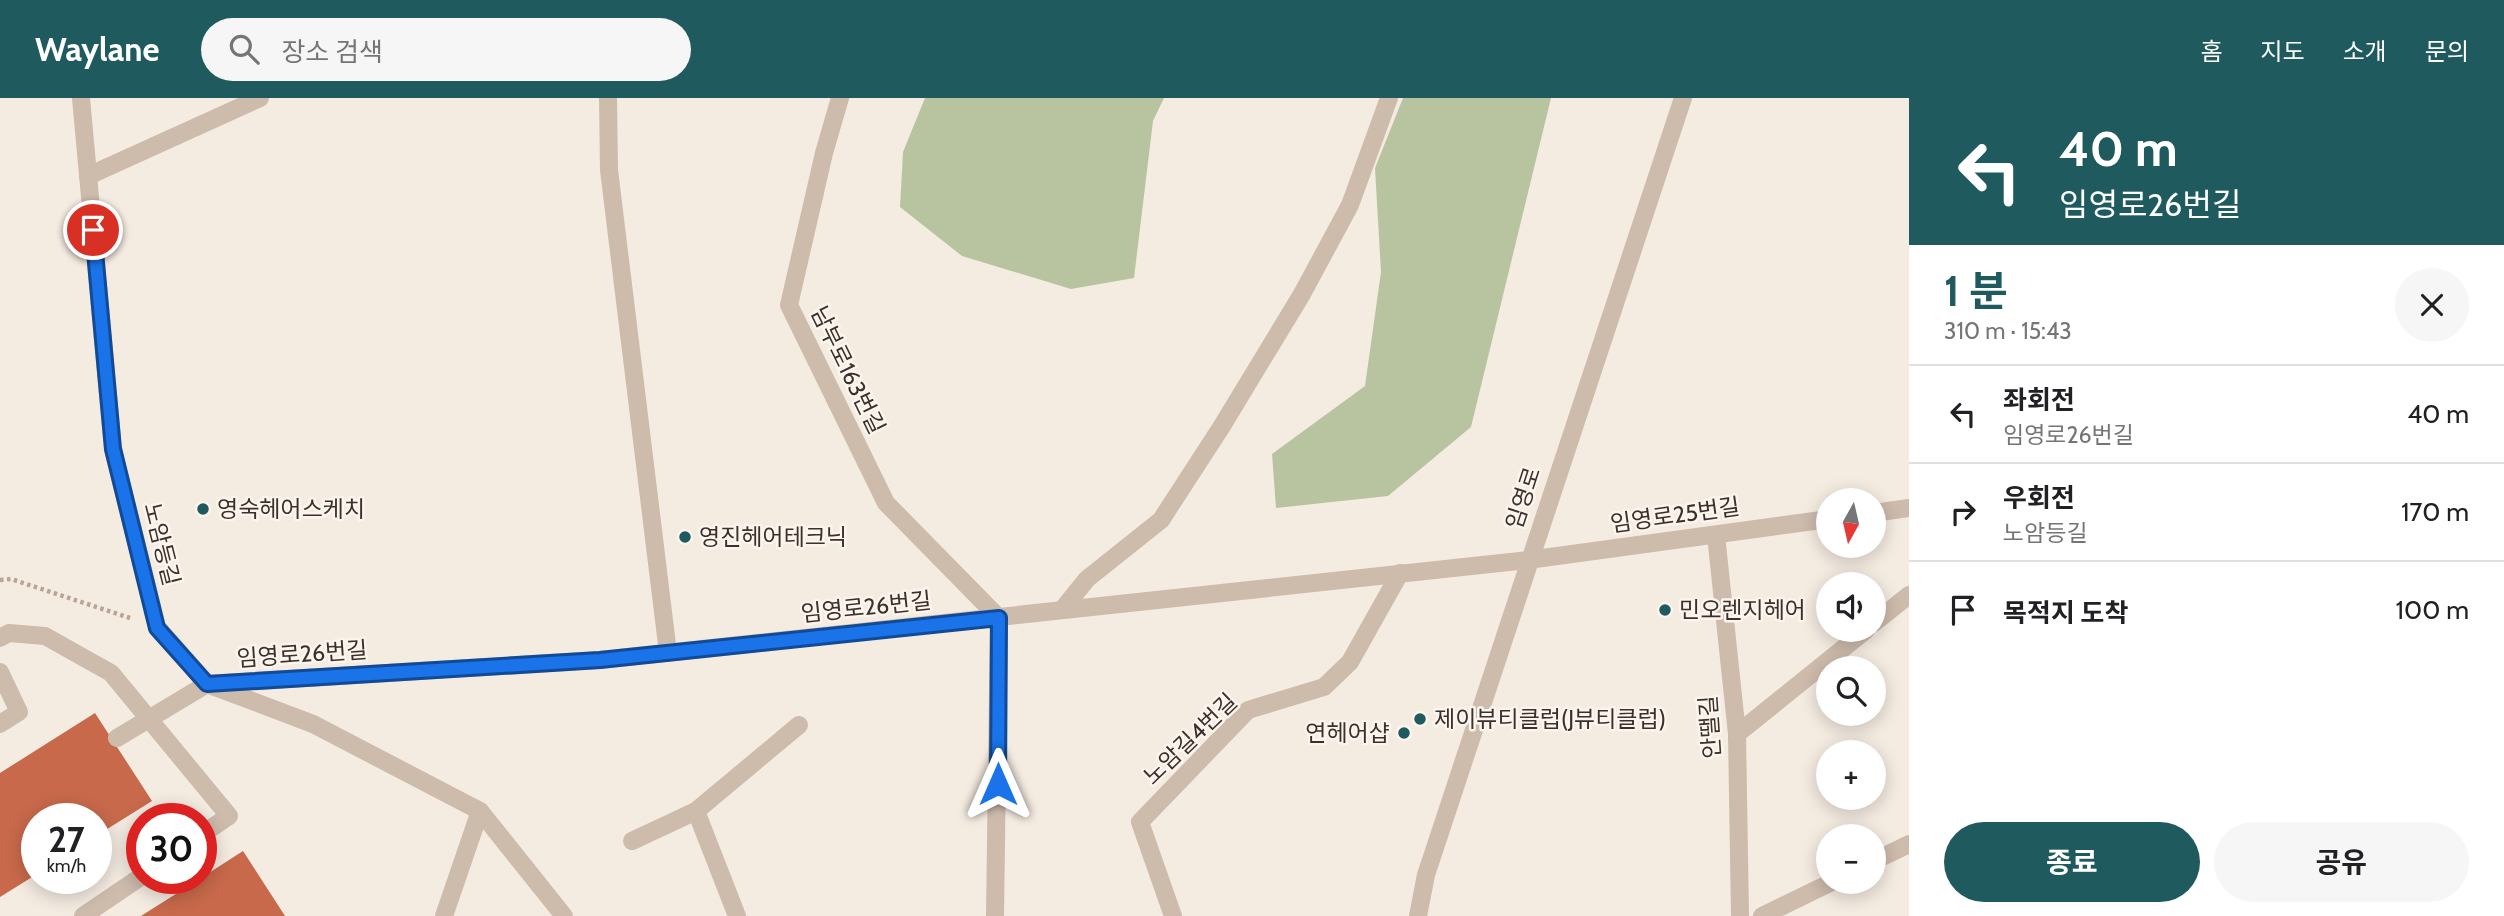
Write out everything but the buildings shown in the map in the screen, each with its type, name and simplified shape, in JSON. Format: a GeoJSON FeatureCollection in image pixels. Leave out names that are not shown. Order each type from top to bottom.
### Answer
{"type":"FeatureCollection","features":[{"type":"Feature","properties":{"kind":"street","name":"노암등길"},"geometry":{"type":"LineString","coordinates":[[80,98],[113,449],[157,628],[207,684],[313,724],[480,811],[564,916]]}},
{"type":"Feature","properties":{"kind":"street"},"geometry":{"type":"LineString","coordinates":[[88,176],[260,98]]}},
{"type":"Feature","properties":{"kind":"street"},"geometry":{"type":"LineString","coordinates":[[608,98],[609,170],[668,653]]}},
{"type":"Feature","properties":{"kind":"street","name":"남부로163번길"},"geometry":{"type":"LineString","coordinates":[[840,98],[824,153],[789,305],[886,503],[999,618]]}},
{"type":"Feature","properties":{"kind":"street"},"geometry":{"type":"LineString","coordinates":[[1062,610],[1087,579],[1161,520],[1215,437],[1302,294],[1350,205],[1389,98]]}},
{"type":"Feature","properties":{"kind":"street","name":"임영로"},"geometry":{"type":"LineString","coordinates":[[1418,916],[1426,875],[1528,560],[1683,98]]}},
{"type":"Feature","properties":{"kind":"street"},"geometry":{"type":"LineString","coordinates":[[1886,511],[1909,508]]}},
{"type":"Feature","properties":{"kind":"street","name":"임영로25번길"},"geometry":{"type":"LineString","coordinates":[[1528,560],[1816,521]]}},
{"type":"Feature","properties":{"kind":"street","name":"안땔길"},"geometry":{"type":"LineString","coordinates":[[1716,535],[1737,734],[1740,916]]}},
{"type":"Feature","properties":{"kind":"street","name":"임영로26번길"},"geometry":{"type":"LineString","coordinates":[[207,684],[600,660],[1528,560]]}},
{"type":"Feature","properties":{"kind":"street","name":"노암길4번길"},"geometry":{"type":"LineString","coordinates":[[1173,916],[1140,822],[1248,710],[1324,687],[1350,662],[1400,573]]}},
{"type":"Feature","properties":{"kind":"street"},"geometry":{"type":"LineString","coordinates":[[1886,613],[1909,595]]}},
{"type":"Feature","properties":{"kind":"street"},"geometry":{"type":"LineString","coordinates":[[995,916],[999,618]]}},
{"type":"Feature","properties":{"kind":"street"},"geometry":{"type":"LineString","coordinates":[[0,638],[9,633],[45,636],[111,673],[229,816],[217,824]]}},
{"type":"Feature","properties":{"kind":"street"},"geometry":{"type":"LineString","coordinates":[[1737,734],[1851,642]]}},
{"type":"Feature","properties":{"kind":"street"},"geometry":{"type":"LineString","coordinates":[[0,672],[19,712],[0,724]]}},
{"type":"Feature","properties":{"kind":"street"},"geometry":{"type":"LineString","coordinates":[[117,738],[207,684]]}},
{"type":"Feature","properties":{"kind":"street"},"geometry":{"type":"LineString","coordinates":[[632,841],[696,811],[799,725]]}},
{"type":"Feature","properties":{"kind":"street"},"geometry":{"type":"LineString","coordinates":[[444,916],[480,811]]}},
{"type":"Feature","properties":{"kind":"street"},"geometry":{"type":"LineString","coordinates":[[696,811],[737,916]]}},
{"type":"Feature","properties":{"kind":"street"},"geometry":{"type":"LineString","coordinates":[[1886,855],[1909,844]]}},
{"type":"Feature","properties":{"kind":"street"},"geometry":{"type":"LineString","coordinates":[[83,916],[126,887]]}},
{"type":"Feature","properties":{"kind":"street"},"geometry":{"type":"LineString","coordinates":[[1762,916],[1816,890]]}},
{"type":"Feature","properties":{"kind":"path"},"geometry":{"type":"LineString","coordinates":[[0,580],[11,579],[157,628]]}},
{"type":"Feature","properties":{"kind":"green space"},"geometry":{"type":"Polygon","coordinates":[[[925,98],[1164,98],[1153,121],[1134,278],[1071,289],[962,256],[900,207],[903,152],[925,98]]]}},
{"type":"Feature","properties":{"kind":"green space"},"geometry":{"type":"Polygon","coordinates":[[[1403,98],[1551,98],[1471,427],[1388,496],[1276,508],[1272,454],[1365,386],[1381,272],[1375,168],[1403,98]]]}},
{"type":"Feature","properties":{"kind":"place","name":"영숙헤어스케치"},"geometry":{"type":"Point","coordinates":[203,509]}},
{"type":"Feature","properties":{"kind":"place","name":"영진헤어테크닉"},"geometry":{"type":"Point","coordinates":[685,537]}},
{"type":"Feature","properties":{"kind":"place","name":"민오렌지헤어"},"geometry":{"type":"Point","coordinates":[1665,610]}},
{"type":"Feature","properties":{"kind":"place","name":"제이뷰티클럽(J뷰티클럽)"},"geometry":{"type":"Point","coordinates":[1420,719]}},
{"type":"Feature","properties":{"kind":"place","name":"연헤어샵"},"geometry":{"type":"Point","coordinates":[1404,733]}},
{"type":"Feature","properties":{"kind":"route"},"geometry":{"type":"LineString","coordinates":[[93,230],[113,449],[157,628],[207,684],[600,660],[999,618],[998,784]]}}]}
